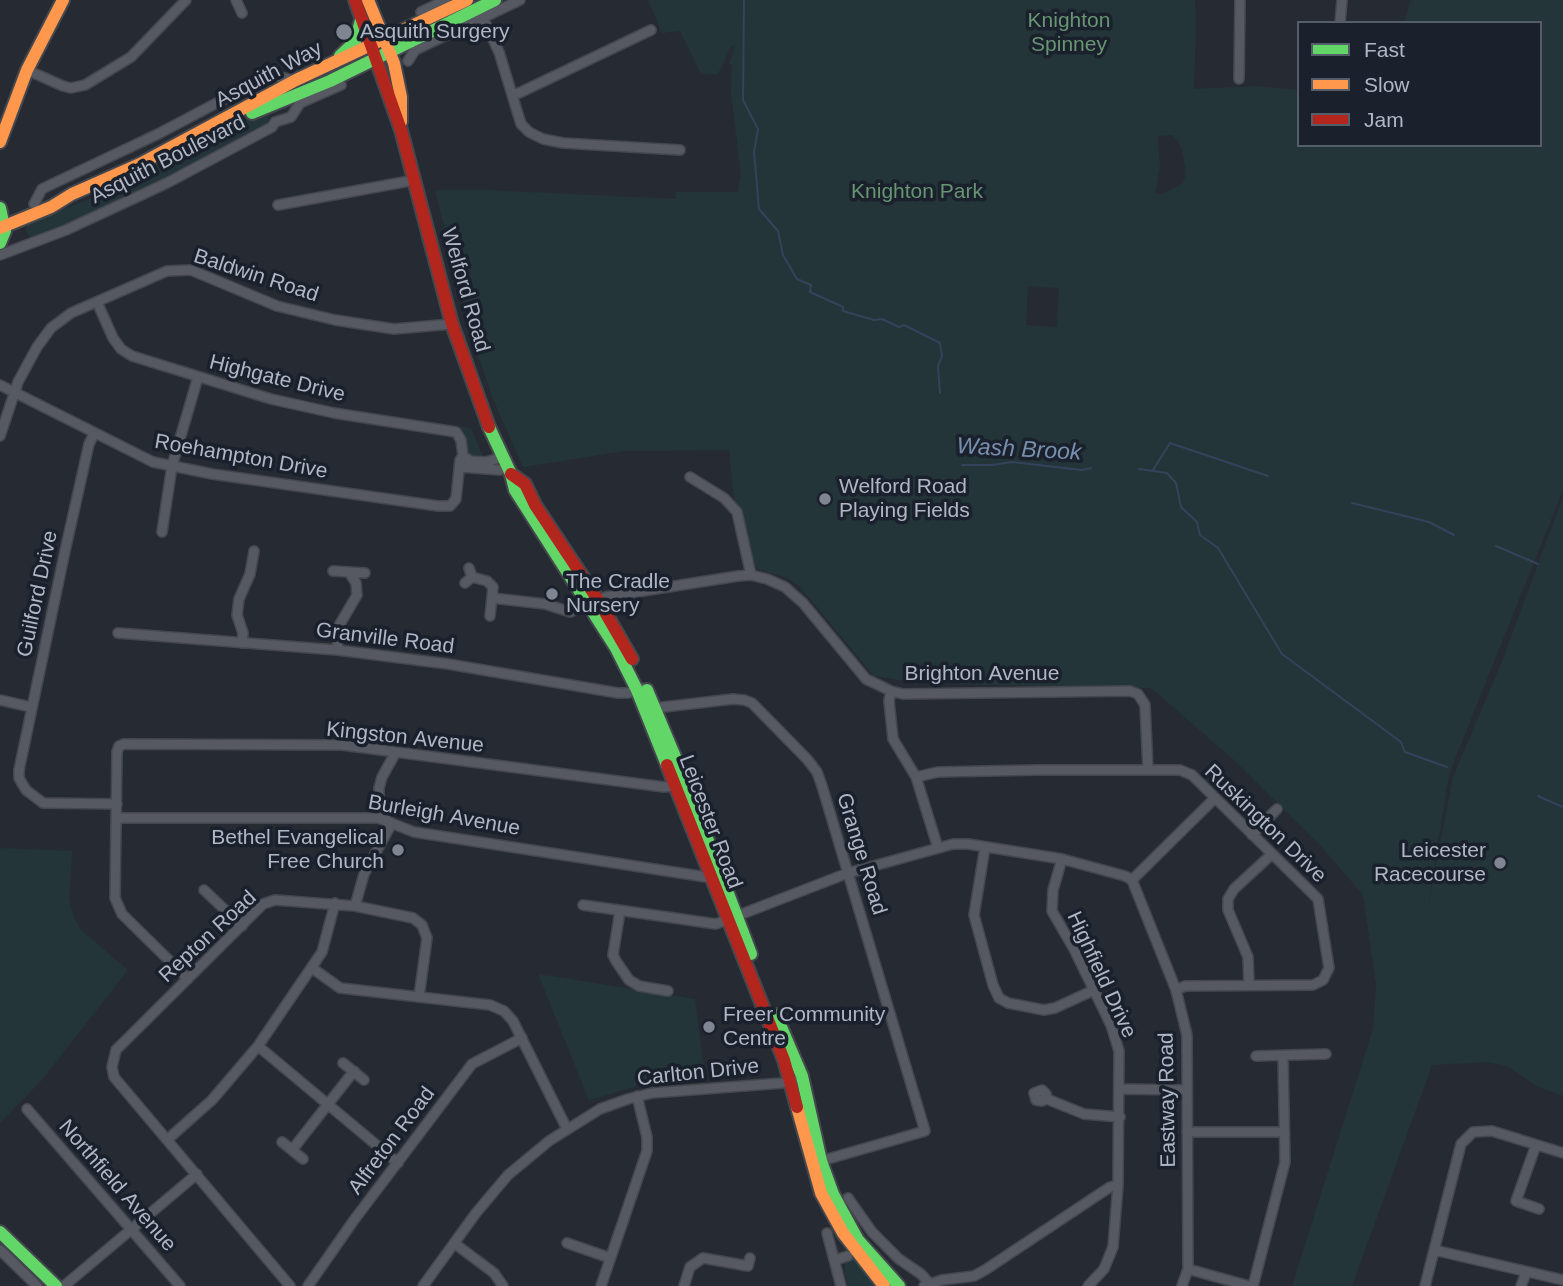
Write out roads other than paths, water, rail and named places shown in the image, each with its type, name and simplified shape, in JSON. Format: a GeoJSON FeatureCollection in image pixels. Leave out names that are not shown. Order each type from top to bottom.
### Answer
{"type":"FeatureCollection","features":[{"type":"Feature","properties":{"kind":"main road"},"geometry":{"type":"LineString","coordinates":[[0,142],[3,125],[27,69],[63,0]]}},
{"type":"Feature","properties":{"kind":"main road","name":"Welford Road"},"geometry":{"type":"LineString","coordinates":[[355,0],[401,130],[452,324],[477,396],[507,466]]}},
{"type":"Feature","properties":{"kind":"main road","name":"Welford Road"},"geometry":{"type":"LineString","coordinates":[[368,0],[394,63],[401,97],[401,130]]}},
{"type":"Feature","properties":{"kind":"main road"},"geometry":{"type":"LineString","coordinates":[[387,46],[444,6],[467,0]]}},
{"type":"Feature","properties":{"kind":"main road"},"geometry":{"type":"LineString","coordinates":[[387,46],[481,13],[495,0]]}},
{"type":"Feature","properties":{"kind":"main road"},"geometry":{"type":"LineString","coordinates":[[444,6],[472,4],[481,13]]}},
{"type":"Feature","properties":{"kind":"main road"},"geometry":{"type":"LineString","coordinates":[[333,63],[353,45],[361,20]]}},
{"type":"Feature","properties":{"kind":"main road","name":"Asquith Way"},"geometry":{"type":"LineString","coordinates":[[2,219],[51,207],[72,194],[140,164],[210,128],[296,80],[371,46],[387,46]]}},
{"type":"Feature","properties":{"kind":"main road","name":"Asquith Way"},"geometry":{"type":"LineString","coordinates":[[210,128],[267,107],[377,58],[387,46]]}},
{"type":"Feature","properties":{"kind":"main road","name":"Asquith Way"},"geometry":{"type":"LineString","coordinates":[[2,219],[34,204],[72,194]]}},
{"type":"Feature","properties":{"kind":"main road"},"geometry":{"type":"LineString","coordinates":[[0,243],[5,236],[2,219]]}},
{"type":"Feature","properties":{"kind":"main road","name":"Leicester Road"},"geometry":{"type":"LineString","coordinates":[[507,466],[525,484],[592,602],[623,640],[732,918],[766,993],[796,1078],[830,1200]]}},
{"type":"Feature","properties":{"kind":"main road","name":"Leicester Road"},"geometry":{"type":"LineString","coordinates":[[641,688],[655,708],[681,785]]}},
{"type":"Feature","properties":{"kind":"main road","name":"Leicester Road"},"geometry":{"type":"LineString","coordinates":[[796,1078],[815,1173],[830,1200]]}},
{"type":"Feature","properties":{"kind":"main road"},"geometry":{"type":"LineString","coordinates":[[830,1200],[854,1250],[884,1286]]}},
{"type":"Feature","properties":{"kind":"main road"},"geometry":{"type":"LineString","coordinates":[[830,1200],[858,1240],[899,1286]]}},
{"type":"Feature","properties":{"kind":"main road"},"geometry":{"type":"LineString","coordinates":[[1,1235],[56,1286]]}},
{"type":"Feature","properties":{"kind":"street"},"geometry":{"type":"LineString","coordinates":[[27,69],[63,86],[71,88],[85,85],[131,57],[186,0]]}},
{"type":"Feature","properties":{"kind":"street"},"geometry":{"type":"LineString","coordinates":[[236,0],[242,13]]}},
{"type":"Feature","properties":{"kind":"street"},"geometry":{"type":"LineString","coordinates":[[408,61],[415,50],[481,13],[520,0]]}},
{"type":"Feature","properties":{"kind":"street"},"geometry":{"type":"LineString","coordinates":[[1238,79],[1240,0]]}},
{"type":"Feature","properties":{"kind":"street"},"geometry":{"type":"LineString","coordinates":[[1340,21],[1342,0]]}},
{"type":"Feature","properties":{"kind":"street"},"geometry":{"type":"LineString","coordinates":[[421,12],[444,6]]}},
{"type":"Feature","properties":{"kind":"street"},"geometry":{"type":"LineString","coordinates":[[481,13],[499,52],[513,94],[514,107],[521,124],[529,132],[543,139],[563,143],[680,150]]}},
{"type":"Feature","properties":{"kind":"street"},"geometry":{"type":"LineString","coordinates":[[513,94],[651,30]]}},
{"type":"Feature","properties":{"kind":"street","name":"Asquith Boulevard"},"geometry":{"type":"LineString","coordinates":[[34,204],[42,190],[48,186],[158,134],[264,78],[273,76],[296,80]]}},
{"type":"Feature","properties":{"kind":"street","name":"Asquith Boulevard"},"geometry":{"type":"LineString","coordinates":[[0,255],[113,209],[272,127],[275,122],[285,121],[300,103],[341,85]]}},
{"type":"Feature","properties":{"kind":"street"},"geometry":{"type":"LineString","coordinates":[[267,107],[274,114],[275,122]]}},
{"type":"Feature","properties":{"kind":"street"},"geometry":{"type":"LineString","coordinates":[[278,205],[415,180]]}},
{"type":"Feature","properties":{"kind":"street","name":"Baldwin Road"},"geometry":{"type":"LineString","coordinates":[[0,436],[14,392],[37,347],[51,328],[71,313],[157,275],[180,269],[204,275],[277,306],[335,320],[394,329],[452,324]]}},
{"type":"Feature","properties":{"kind":"street","name":"Highgate Drive"},"geometry":{"type":"LineString","coordinates":[[97,302],[113,338],[121,349],[132,356],[271,399],[334,413],[451,430],[461,440],[461,462]]}},
{"type":"Feature","properties":{"kind":"street"},"geometry":{"type":"LineString","coordinates":[[162,532],[172,466],[198,377]]}},
{"type":"Feature","properties":{"kind":"street","name":"Roehampton Drive"},"geometry":{"type":"LineString","coordinates":[[0,385],[144,459],[212,474],[446,507],[456,499],[461,462]]}},
{"type":"Feature","properties":{"kind":"street","name":"Guilford Drive"},"geometry":{"type":"LineString","coordinates":[[94,434],[89,444],[31,707],[19,778],[26,790],[43,803],[117,804]]}},
{"type":"Feature","properties":{"kind":"street"},"geometry":{"type":"LineString","coordinates":[[461,462],[486,462],[507,466]]}},
{"type":"Feature","properties":{"kind":"street"},"geometry":{"type":"LineString","coordinates":[[690,477],[724,498],[737,512],[751,575]]}},
{"type":"Feature","properties":{"kind":"street"},"geometry":{"type":"LineString","coordinates":[[242,642],[243,634],[237,615],[239,599],[250,574],[254,551]]}},
{"type":"Feature","properties":{"kind":"street"},"geometry":{"type":"LineString","coordinates":[[333,570],[365,573]]}},
{"type":"Feature","properties":{"kind":"street"},"geometry":{"type":"LineString","coordinates":[[337,650],[340,624],[357,595],[356,583],[349,572]]}},
{"type":"Feature","properties":{"kind":"street","name":"Brighton Avenue"},"geometry":{"type":"LineString","coordinates":[[492,598],[545,604],[570,612],[592,602],[630,593],[751,575],[767,579],[785,587],[803,603],[866,679],[891,691],[911,694],[1130,691],[1138,694],[1145,705],[1148,769]]}},
{"type":"Feature","properties":{"kind":"street"},"geometry":{"type":"LineString","coordinates":[[469,576],[491,583],[493,590],[490,616]]}},
{"type":"Feature","properties":{"kind":"street","name":"Granville Road"},"geometry":{"type":"LineString","coordinates":[[117,633],[337,650],[448,664],[618,693],[628,693],[641,688]]}},
{"type":"Feature","properties":{"kind":"street"},"geometry":{"type":"LineString","coordinates":[[891,691],[889,701],[893,738],[916,777],[937,848]]}},
{"type":"Feature","properties":{"kind":"street","name":"Grange Road"},"geometry":{"type":"LineString","coordinates":[[655,708],[671,704],[744,699],[760,709],[817,772],[925,1131],[821,1161]]}},
{"type":"Feature","properties":{"kind":"street"},"geometry":{"type":"LineString","coordinates":[[0,700],[31,707]]}},
{"type":"Feature","properties":{"kind":"street","name":"Kingston Avenue"},"geometry":{"type":"LineString","coordinates":[[117,804],[117,752],[119,746],[129,743],[342,745],[681,785]]}},
{"type":"Feature","properties":{"kind":"street"},"geometry":{"type":"LineString","coordinates":[[355,906],[364,874],[389,822],[379,799],[379,788],[396,752]]}},
{"type":"Feature","properties":{"kind":"street","name":"Ruskington Drive"},"geometry":{"type":"LineString","coordinates":[[916,777],[928,773],[949,772],[1148,769],[1180,770],[1192,775],[1318,899],[1329,968],[1323,980],[1313,985],[1185,986],[1176,990]]}},
{"type":"Feature","properties":{"kind":"street"},"geometry":{"type":"LineString","coordinates":[[583,905],[716,924],[848,873],[953,844],[1062,859],[1132,880],[1214,799]]}},
{"type":"Feature","properties":{"kind":"street"},"geometry":{"type":"LineString","coordinates":[[117,804],[115,898],[122,914],[188,979]]}},
{"type":"Feature","properties":{"kind":"street"},"geometry":{"type":"LineString","coordinates":[[1252,835],[1276,809]]}},
{"type":"Feature","properties":{"kind":"street","name":"Burleigh Avenue"},"geometry":{"type":"LineString","coordinates":[[117,818],[368,818],[389,822],[414,832],[715,874]]}},
{"type":"Feature","properties":{"kind":"street"},"geometry":{"type":"LineString","coordinates":[[985,847],[974,915],[999,998],[1008,1003],[1044,1010],[1055,1008],[1094,990]]}},
{"type":"Feature","properties":{"kind":"street"},"geometry":{"type":"LineString","coordinates":[[1249,985],[1248,957],[1228,910],[1228,899],[1234,889],[1272,854]]}},
{"type":"Feature","properties":{"kind":"street","name":"Highfield Drive"},"geometry":{"type":"LineString","coordinates":[[1062,859],[1053,890],[1052,911],[1111,1025],[1119,1051],[1118,1185],[1112,1247],[1104,1269],[1088,1286]]}},
{"type":"Feature","properties":{"kind":"street","name":"Eastway Road"},"geometry":{"type":"LineString","coordinates":[[1132,880],[1176,990],[1187,1035],[1188,1269],[1182,1286]]}},
{"type":"Feature","properties":{"kind":"street"},"geometry":{"type":"LineString","coordinates":[[204,890],[242,926]]}},
{"type":"Feature","properties":{"kind":"street","name":"Repton Road"},"geometry":{"type":"LineString","coordinates":[[290,1286],[114,1077],[112,1067],[116,1050],[263,904],[275,900],[335,903],[413,918],[422,925],[427,939],[419,997]]}},
{"type":"Feature","properties":{"kind":"street"},"geometry":{"type":"LineString","coordinates":[[168,1139],[212,1100],[258,1046],[322,952],[335,903]]}},
{"type":"Feature","properties":{"kind":"street"},"geometry":{"type":"LineString","coordinates":[[620,911],[613,955],[616,961],[629,980],[639,986],[668,991]]}},
{"type":"Feature","properties":{"kind":"street"},"geometry":{"type":"LineString","coordinates":[[312,968],[340,988],[498,1008],[513,1021],[567,1129]]}},
{"type":"Feature","properties":{"kind":"street","name":"Alfreton Road"},"geometry":{"type":"LineString","coordinates":[[308,1286],[354,1220],[472,1064],[522,1038]]}},
{"type":"Feature","properties":{"kind":"street"},"geometry":{"type":"LineString","coordinates":[[258,1046],[398,1163]]}},
{"type":"Feature","properties":{"kind":"street"},"geometry":{"type":"LineString","coordinates":[[1256,1056],[1326,1054]]}},
{"type":"Feature","properties":{"kind":"street"},"geometry":{"type":"LineString","coordinates":[[1188,1269],[1251,1286],[1285,1162],[1283,1056]]}},
{"type":"Feature","properties":{"kind":"street"},"geometry":{"type":"LineString","coordinates":[[343,1063],[365,1080]]}},
{"type":"Feature","properties":{"kind":"street"},"geometry":{"type":"LineString","coordinates":[[292,1150],[354,1071]]}},
{"type":"Feature","properties":{"kind":"street","name":"Carlton Drive"},"geometry":{"type":"LineString","coordinates":[[423,1286],[508,1175],[529,1156],[600,1109],[637,1096],[667,1091],[796,1078]]}},
{"type":"Feature","properties":{"kind":"street"},"geometry":{"type":"LineString","coordinates":[[1120,1089],[1186,1090]]}},
{"type":"Feature","properties":{"kind":"street"},"geometry":{"type":"LineString","coordinates":[[601,1286],[647,1151],[647,1137],[637,1096]]}},
{"type":"Feature","properties":{"kind":"street"},"geometry":{"type":"LineString","coordinates":[[1047,1099],[1084,1114],[1120,1117]]}},
{"type":"Feature","properties":{"kind":"street","name":"Northfield Avenue"},"geometry":{"type":"LineString","coordinates":[[27,1109],[180,1286]]}},
{"type":"Feature","properties":{"kind":"street"},"geometry":{"type":"LineString","coordinates":[[1425,1286],[1461,1144],[1473,1132],[1492,1131],[1563,1153]]}},
{"type":"Feature","properties":{"kind":"street"},"geometry":{"type":"LineString","coordinates":[[1187,1132],[1283,1132]]}},
{"type":"Feature","properties":{"kind":"street"},"geometry":{"type":"LineString","coordinates":[[282,1142],[303,1159]]}},
{"type":"Feature","properties":{"kind":"street"},"geometry":{"type":"LineString","coordinates":[[1536,1145],[1516,1201],[1539,1209]]}},
{"type":"Feature","properties":{"kind":"street"},"geometry":{"type":"LineString","coordinates":[[64,1286],[197,1174]]}},
{"type":"Feature","properties":{"kind":"street"},"geometry":{"type":"LineString","coordinates":[[848,1198],[872,1232],[899,1259],[921,1274],[929,1285],[942,1280],[974,1276],[1110,1187],[1118,1185]]}},
{"type":"Feature","properties":{"kind":"street"},"geometry":{"type":"LineString","coordinates":[[827,1233],[841,1286]]}},
{"type":"Feature","properties":{"kind":"street"},"geometry":{"type":"LineString","coordinates":[[454,1243],[494,1273],[503,1286]]}},
{"type":"Feature","properties":{"kind":"street"},"geometry":{"type":"LineString","coordinates":[[567,1243],[610,1258]]}},
{"type":"Feature","properties":{"kind":"street"},"geometry":{"type":"LineString","coordinates":[[0,1250],[37,1286]]}},
{"type":"Feature","properties":{"kind":"street"},"geometry":{"type":"LineString","coordinates":[[1434,1250],[1563,1280]]}},
{"type":"Feature","properties":{"kind":"street"},"geometry":{"type":"LineString","coordinates":[[835,1260],[848,1256]]}},
{"type":"Feature","properties":{"kind":"street"},"geometry":{"type":"LineString","coordinates":[[684,1286],[690,1267],[703,1258],[748,1265]]}},
{"type":"Feature","properties":{"kind":"street"},"geometry":{"type":"LineString","coordinates":[[1521,1286],[1526,1273]]}},
{"type":"Feature","properties":{"kind":"waterway","name":"Wash Brook"},"geometry":{"type":"LineString","coordinates":[[744,0],[743,100],[758,129],[754,152],[759,209],[778,231],[783,255],[797,279],[811,285],[810,292],[843,307],[843,311],[874,320],[882,319],[899,327],[904,325],[940,343],[940,393]]}},
{"type":"Feature","properties":{"kind":"waterway"},"geometry":{"type":"LineString","coordinates":[[1153,470],[1170,443],[1268,476]]}},
{"type":"Feature","properties":{"kind":"waterway","name":"Wash Brook"},"geometry":{"type":"LineString","coordinates":[[962,465],[1012,462],[1082,470],[1091,468]]}},
{"type":"Feature","properties":{"kind":"waterway","name":"Wash Brook"},"geometry":{"type":"LineString","coordinates":[[1139,469],[1167,473],[1176,483],[1181,507],[1197,522],[1200,535],[1218,548],[1282,654],[1401,742],[1405,752],[1447,767]]}},
{"type":"Feature","properties":{"kind":"waterway"},"geometry":{"type":"LineString","coordinates":[[1352,503],[1429,522],[1454,535]]}},
{"type":"Feature","properties":{"kind":"waterway"},"geometry":{"type":"LineString","coordinates":[[1496,546],[1538,564]]}},
{"type":"Feature","properties":{"kind":"waterway","name":"Wash Brook"},"geometry":{"type":"LineString","coordinates":[[1538,796],[1563,807]]}},
{"type":"Feature","properties":{"kind":"place","name":"Asquith Surgery"},"geometry":{"type":"Point","coordinates":[344,32]}},
{"type":"Feature","properties":{"kind":"place","name":"Welford Road Playing Fields"},"geometry":{"type":"Point","coordinates":[825,499]}},
{"type":"Feature","properties":{"kind":"place","name":"The Cradle Nursery"},"geometry":{"type":"Point","coordinates":[552,594]}},
{"type":"Feature","properties":{"kind":"place","name":"Bethel Evangelical Free Church"},"geometry":{"type":"Point","coordinates":[398,850]}},
{"type":"Feature","properties":{"kind":"place","name":"Leicester Racecourse"},"geometry":{"type":"Point","coordinates":[1500,863]}},
{"type":"Feature","properties":{"kind":"place","name":"Freer Community Centre"},"geometry":{"type":"Point","coordinates":[709,1027]}},
{"type":"Feature","properties":{"kind":"park label","name":"Knighton Spinney"},"geometry":{"type":"Point","coordinates":[1069,33]}},
{"type":"Feature","properties":{"kind":"park label","name":"Knighton Park"},"geometry":{"type":"Point","coordinates":[917,192]}}]}
